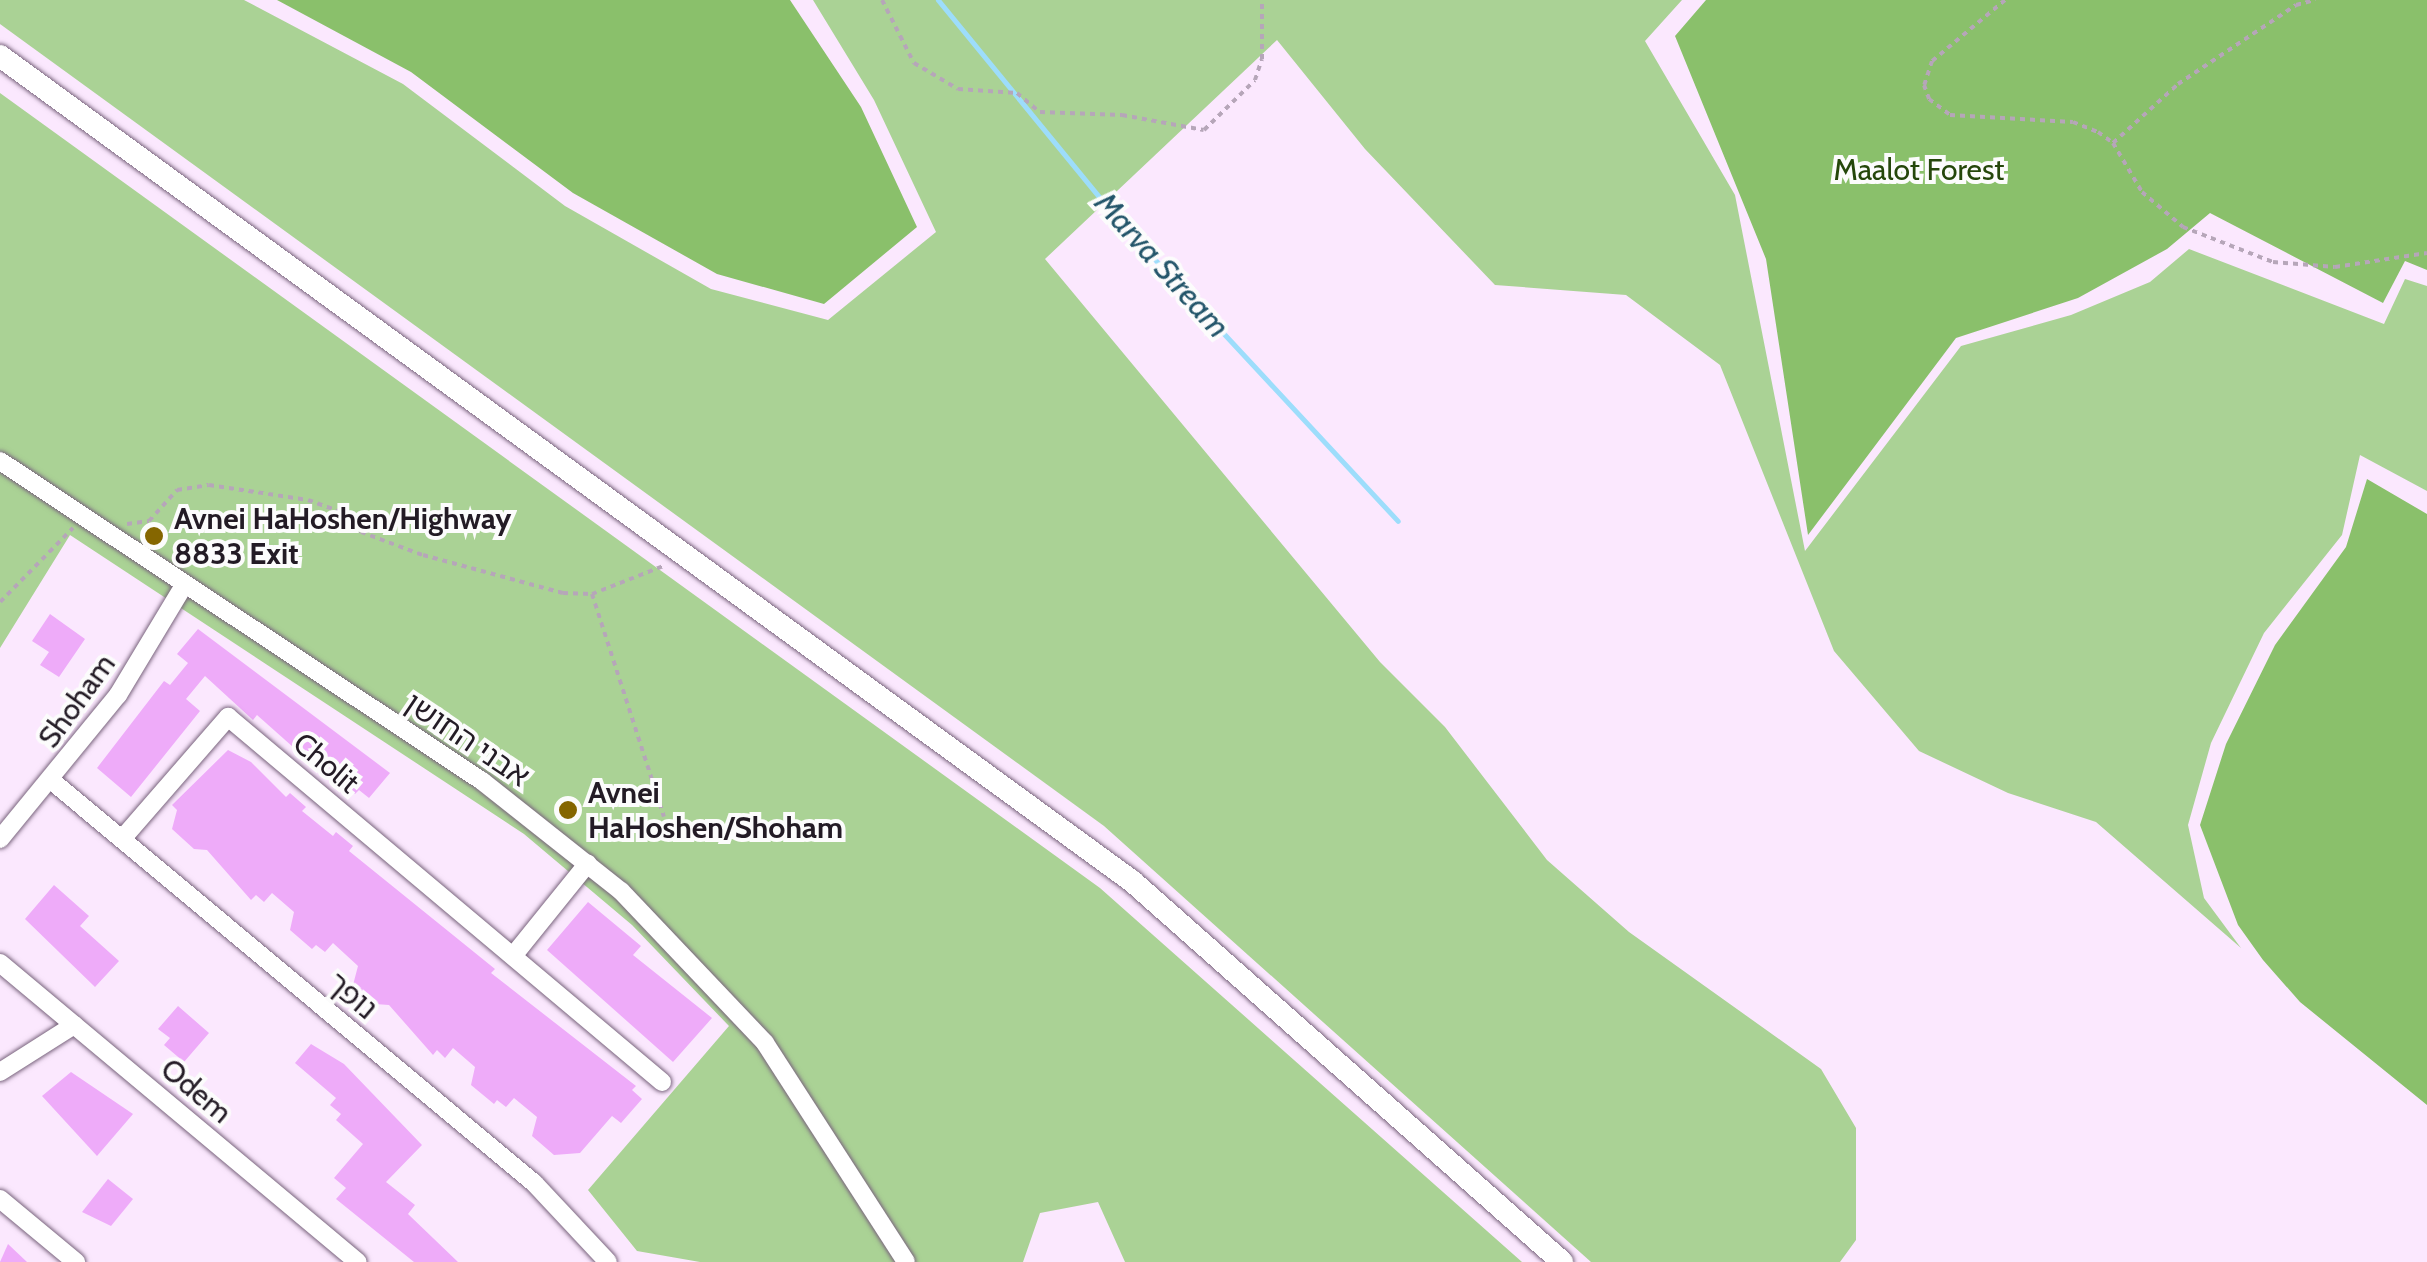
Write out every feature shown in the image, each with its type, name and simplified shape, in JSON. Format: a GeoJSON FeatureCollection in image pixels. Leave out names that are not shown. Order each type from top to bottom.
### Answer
{"type":"FeatureCollection","features":[{"type":"Feature","properties":{"kind":"main road"},"geometry":{"type":"LineString","coordinates":[[0,56],[1133,882],[1562,1262]]}},
{"type":"Feature","properties":{"kind":"street","name":"אבני החושן"},"geometry":{"type":"LineString","coordinates":[[0,462],[444,755],[588,863],[682,949],[765,1043],[851,1168],[906,1262]]}},
{"type":"Feature","properties":{"kind":"street","name":"Shoham"},"geometry":{"type":"LineString","coordinates":[[0,839],[52,781],[118,695],[184,585]]}},
{"type":"Feature","properties":{"kind":"street","name":"Cholit"},"geometry":{"type":"LineString","coordinates":[[122,839],[228,717],[662,1082]]}},
{"type":"Feature","properties":{"kind":"street","name":"נופך"},"geometry":{"type":"LineString","coordinates":[[52,781],[543,1192],[608,1262]]}},
{"type":"Feature","properties":{"kind":"street"},"geometry":{"type":"LineString","coordinates":[[512,956],[588,863]]}},
{"type":"Feature","properties":{"kind":"street","name":"Odem"},"geometry":{"type":"LineString","coordinates":[[0,963],[357,1262]]}},
{"type":"Feature","properties":{"kind":"street"},"geometry":{"type":"LineString","coordinates":[[0,1072],[74,1024]]}},
{"type":"Feature","properties":{"kind":"street"},"geometry":{"type":"LineString","coordinates":[[0,1199],[76,1262]]}},
{"type":"Feature","properties":{"kind":"path"},"geometry":{"type":"LineString","coordinates":[[882,0],[914,63],[958,90],[1017,93],[1040,112],[1122,115],[1204,130],[1254,80],[1262,59],[1262,0]]}},
{"type":"Feature","properties":{"kind":"path"},"geometry":{"type":"LineString","coordinates":[[2005,0],[1932,61],[1924,85],[1928,99],[1950,114],[2073,122],[2114,143],[2142,192],[2183,226],[2273,262],[2335,267],[2427,253]]}},
{"type":"Feature","properties":{"kind":"path"},"geometry":{"type":"LineString","coordinates":[[2114,143],[2178,84],[2296,5],[2315,0]]}},
{"type":"Feature","properties":{"kind":"path"},"geometry":{"type":"LineString","coordinates":[[115,526],[149,520],[177,490],[210,485],[308,500],[338,511],[361,532],[424,555],[563,593],[592,594],[688,554]]}},
{"type":"Feature","properties":{"kind":"path"},"geometry":{"type":"LineString","coordinates":[[0,602],[82,518]]}},
{"type":"Feature","properties":{"kind":"path"},"geometry":{"type":"LineString","coordinates":[[592,594],[664,817]]}},
{"type":"Feature","properties":{"kind":"green space"},"geometry":{"type":"Polygon","coordinates":[[[0,0],[244,0],[403,84],[565,206],[711,289],[828,320],[936,232],[874,100],[813,0],[1682,0],[1645,41],[1735,195],[1805,551],[1961,346],[2071,315],[2150,282],[2189,249],[2384,324],[2405,279],[2427,286],[2427,491],[2360,455],[2342,535],[2264,633],[2211,743],[2188,825],[2204,898],[2241,948],[2096,822],[2008,793],[1919,751],[1834,651],[1720,365],[1626,295],[1495,285],[1365,149],[1277,40],[1045,259],[1380,662],[1445,727],[1547,860],[1629,932],[1821,1069],[1856,1128],[1856,1240],[1840,1262],[1591,1262],[1104,826],[0,24],[0,0]]]}},
{"type":"Feature","properties":{"kind":"green space"},"geometry":{"type":"Polygon","coordinates":[[[277,0],[790,0],[861,107],[917,227],[824,304],[717,274],[573,193],[411,72],[277,0]]]}},
{"type":"Feature","properties":{"kind":"green space","name":"Maalot Forest"},"geometry":{"type":"Polygon","coordinates":[[[1706,0],[2427,0],[2427,270],[2405,261],[2383,303],[2210,213],[2167,249],[2078,298],[1956,338],[1808,535],[1766,259],[1675,36],[1706,0]]]}},
{"type":"Feature","properties":{"kind":"green space"},"geometry":{"type":"Polygon","coordinates":[[[0,93],[1100,888],[1522,1262],[1125,1262],[1098,1202],[1040,1213],[1023,1262],[700,1262],[637,1251],[588,1190],[729,1026],[632,925],[524,834],[70,535],[0,648],[0,93]]]}},
{"type":"Feature","properties":{"kind":"green space"},"geometry":{"type":"Polygon","coordinates":[[[2367,479],[2427,514],[2427,1105],[2300,1002],[2263,960],[2238,925],[2200,825],[2226,744],[2275,645],[2346,547],[2367,479]]]}},
{"type":"Feature","properties":{"kind":"building"},"geometry":{"type":"Polygon","coordinates":[[[50,614],[85,639],[59,677],[40,665],[49,652],[32,641],[50,614]]]}},
{"type":"Feature","properties":{"kind":"building"},"geometry":{"type":"Polygon","coordinates":[[[198,629],[390,773],[369,798],[359,790],[355,794],[317,756],[306,750],[302,755],[257,715],[253,720],[205,676],[186,699],[200,711],[131,797],[97,768],[164,681],[170,685],[188,663],[177,654],[198,629]]]}},
{"type":"Feature","properties":{"kind":"building"},"geometry":{"type":"Polygon","coordinates":[[[228,750],[251,762],[286,797],[290,793],[306,807],[302,811],[333,836],[336,832],[353,846],[349,851],[495,969],[491,973],[636,1086],[632,1090],[642,1099],[621,1123],[612,1116],[580,1153],[554,1155],[532,1136],[537,1117],[514,1098],[506,1107],[497,1100],[494,1104],[471,1085],[475,1067],[453,1048],[445,1058],[437,1050],[433,1055],[389,1005],[375,1004],[353,985],[358,966],[333,943],[325,952],[316,945],[312,949],[290,930],[294,912],[272,893],[264,902],[256,895],[251,900],[207,850],[194,849],[172,829],[177,810],[172,805],[228,750]]]}},
{"type":"Feature","properties":{"kind":"building"},"geometry":{"type":"Polygon","coordinates":[[[54,885],[89,916],[80,926],[119,961],[95,987],[25,919],[54,885]]]}},
{"type":"Feature","properties":{"kind":"building"},"geometry":{"type":"Polygon","coordinates":[[[588,902],[641,946],[633,955],[712,1018],[673,1062],[547,950],[588,902]]]}},
{"type":"Feature","properties":{"kind":"building"},"geometry":{"type":"Polygon","coordinates":[[[178,1006],[209,1033],[184,1062],[164,1045],[170,1038],[158,1029],[178,1006]]]}},
{"type":"Feature","properties":{"kind":"building"},"geometry":{"type":"Polygon","coordinates":[[[311,1044],[344,1064],[422,1145],[386,1182],[415,1205],[408,1214],[458,1262],[414,1262],[336,1199],[346,1188],[334,1178],[363,1144],[336,1120],[341,1114],[330,1105],[336,1098],[295,1063],[311,1044]]]}},
{"type":"Feature","properties":{"kind":"building"},"geometry":{"type":"Polygon","coordinates":[[[71,1072],[133,1114],[97,1156],[42,1096],[71,1072]]]}},
{"type":"Feature","properties":{"kind":"building"},"geometry":{"type":"Polygon","coordinates":[[[108,1179],[133,1199],[111,1226],[82,1212],[108,1179]]]}},
{"type":"Feature","properties":{"kind":"building"},"geometry":{"type":"Polygon","coordinates":[[[8,1244],[27,1262],[0,1262],[8,1244]]]}},
{"type":"Feature","properties":{"kind":"waterway","name":"Marva Stream"},"geometry":{"type":"LineString","coordinates":[[938,0],[1120,222],[1398,521]]}},
{"type":"Feature","properties":{"kind":"place","name":"Avnei HaHoshen/Highway 8833 Exit"},"geometry":{"type":"Point","coordinates":[154,536]}},
{"type":"Feature","properties":{"kind":"place","name":"Avnei HaHoshen/Shoham"},"geometry":{"type":"Point","coordinates":[568,810]}}]}
